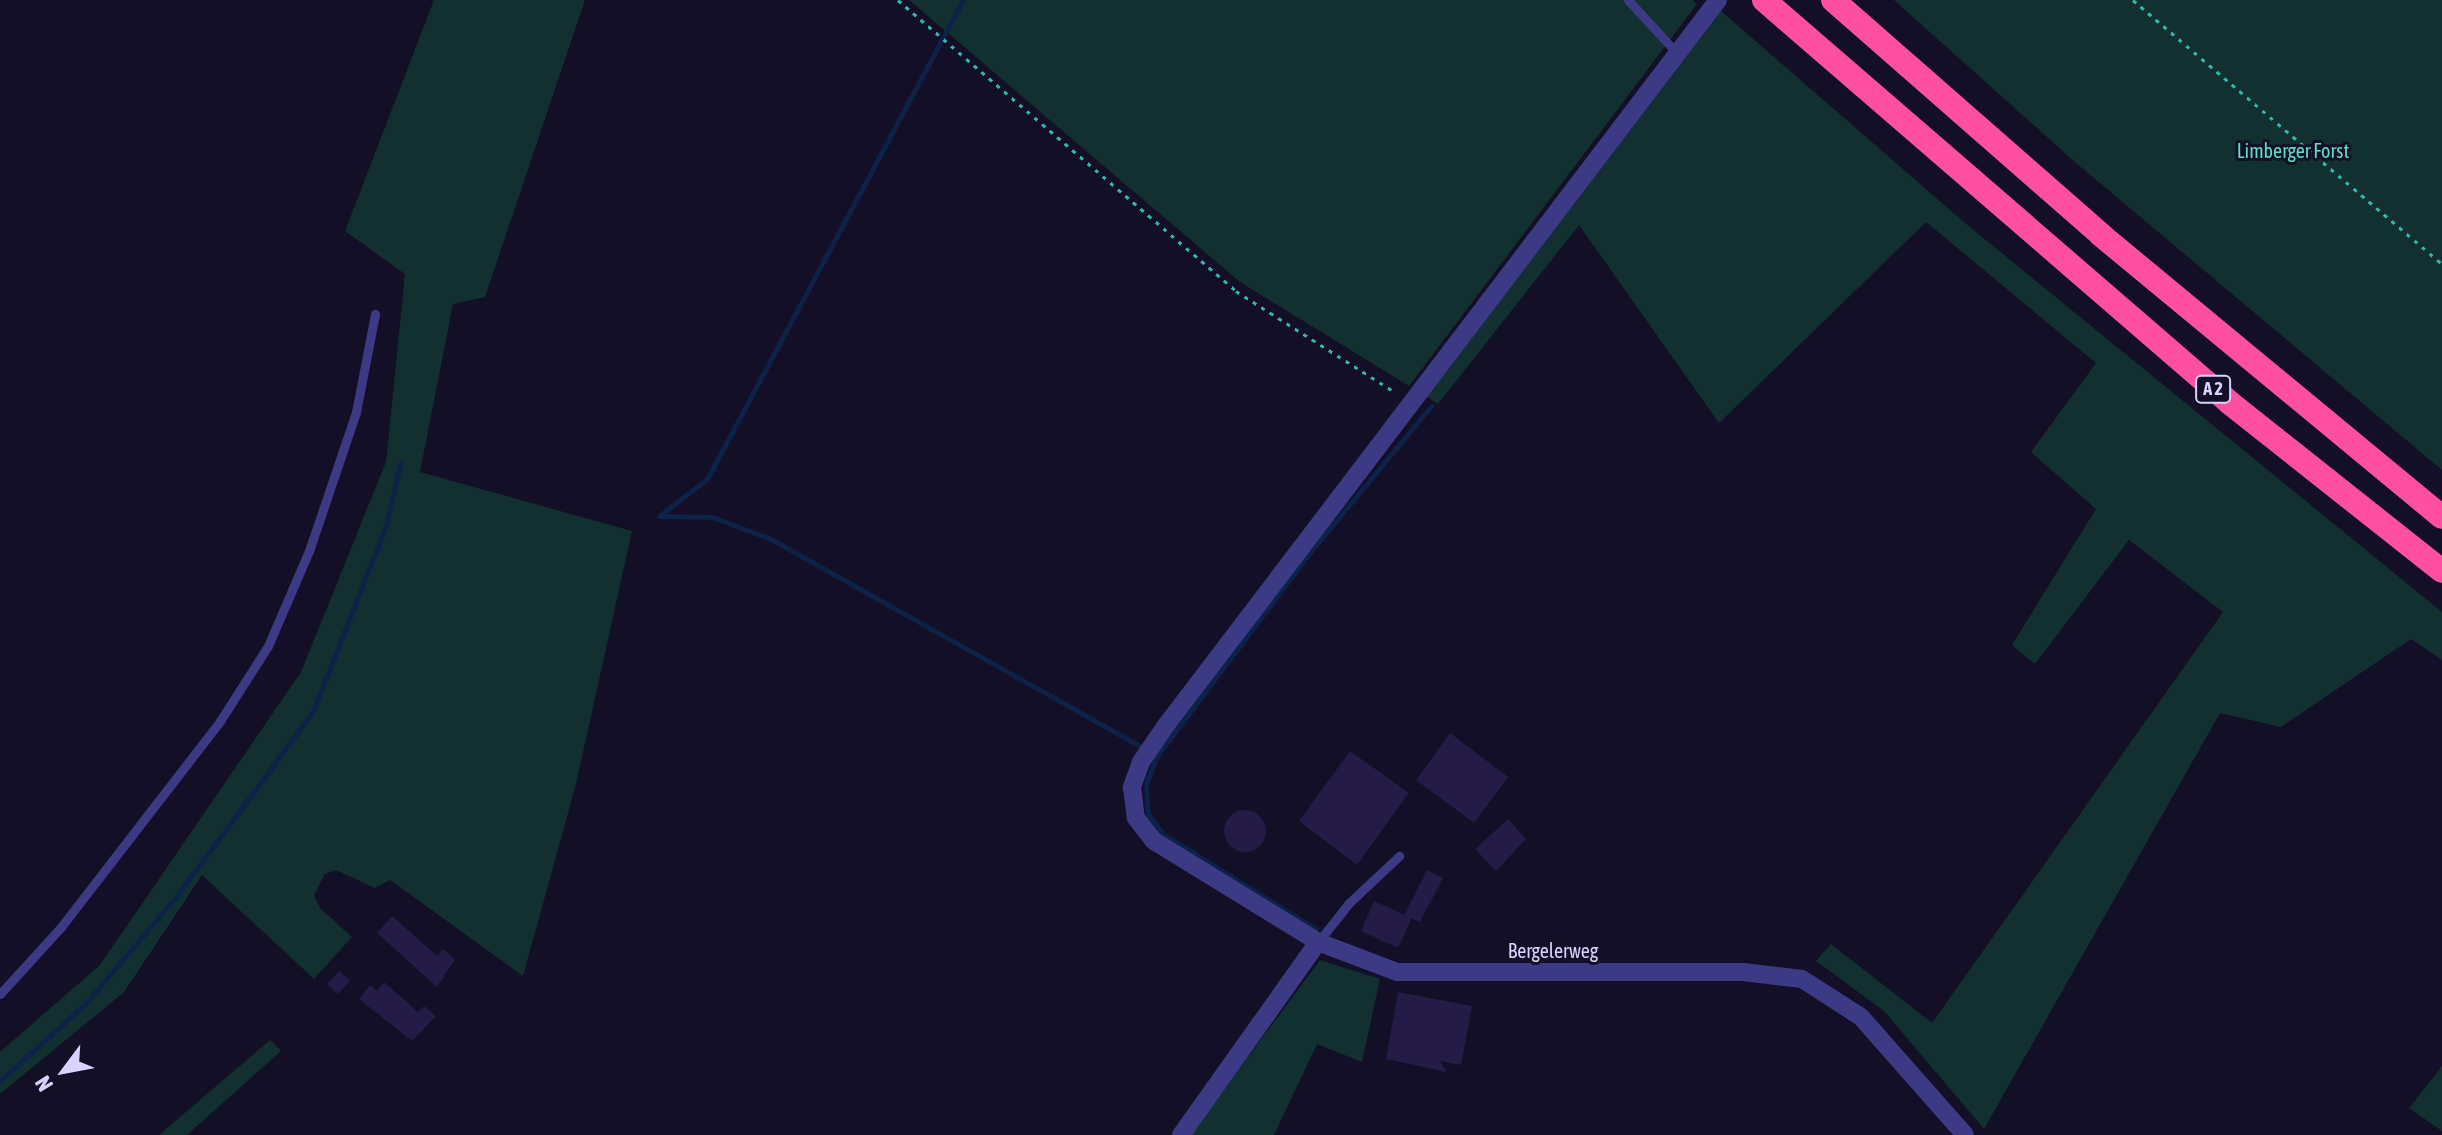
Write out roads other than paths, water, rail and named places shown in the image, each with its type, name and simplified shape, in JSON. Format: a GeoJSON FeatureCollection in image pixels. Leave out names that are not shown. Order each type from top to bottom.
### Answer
{"type":"FeatureCollection","features":[{"type":"Feature","properties":{"kind":"highway","name":"A 2"},"geometry":{"type":"LineString","coordinates":[[1764,0],[2230,403],[2442,571]]}},
{"type":"Feature","properties":{"kind":"highway","name":"A 2"},"geometry":{"type":"LineString","coordinates":[[1833,0],[2101,235],[2442,517]]}},
{"type":"Feature","properties":{"kind":"street","name":"Bergelerweg"},"geometry":{"type":"LineString","coordinates":[[1718,0],[1675,51],[1408,401],[1167,724],[1141,762],[1132,787],[1136,818],[1154,841],[1318,942],[1397,972],[1743,972],[1802,979],[1861,1017],[1965,1135]]}},
{"type":"Feature","properties":{"kind":"street"},"geometry":{"type":"LineString","coordinates":[[1181,1135],[1318,942]]}},
{"type":"Feature","properties":{"kind":"lane"},"geometry":{"type":"LineString","coordinates":[[1628,0],[1675,51]]}},
{"type":"Feature","properties":{"kind":"lane"},"geometry":{"type":"LineString","coordinates":[[0,994],[61,927],[202,745],[268,646],[309,551],[356,412],[375,314]]}},
{"type":"Feature","properties":{"kind":"lane"},"geometry":{"type":"LineString","coordinates":[[1318,942],[1349,903],[1399,856]]}},
{"type":"Feature","properties":{"kind":"waterway"},"geometry":{"type":"LineString","coordinates":[[659,516],[707,479],[963,0]]}},
{"type":"Feature","properties":{"kind":"waterway"},"geometry":{"type":"LineString","coordinates":[[1316,929],[1163,834],[1148,814],[1146,784],[1157,756],[1307,556],[1431,406]]}},
{"type":"Feature","properties":{"kind":"waterway"},"geometry":{"type":"LineString","coordinates":[[0,1081],[86,1003],[179,893],[313,711],[386,526],[400,464]]}},
{"type":"Feature","properties":{"kind":"waterway"},"geometry":{"type":"LineString","coordinates":[[661,516],[712,517],[771,539],[1141,747]]}},
{"type":"Feature","properties":{"kind":"park label","name":"Limberger Forst"},"geometry":{"type":"Point","coordinates":[2293,150]}}]}
